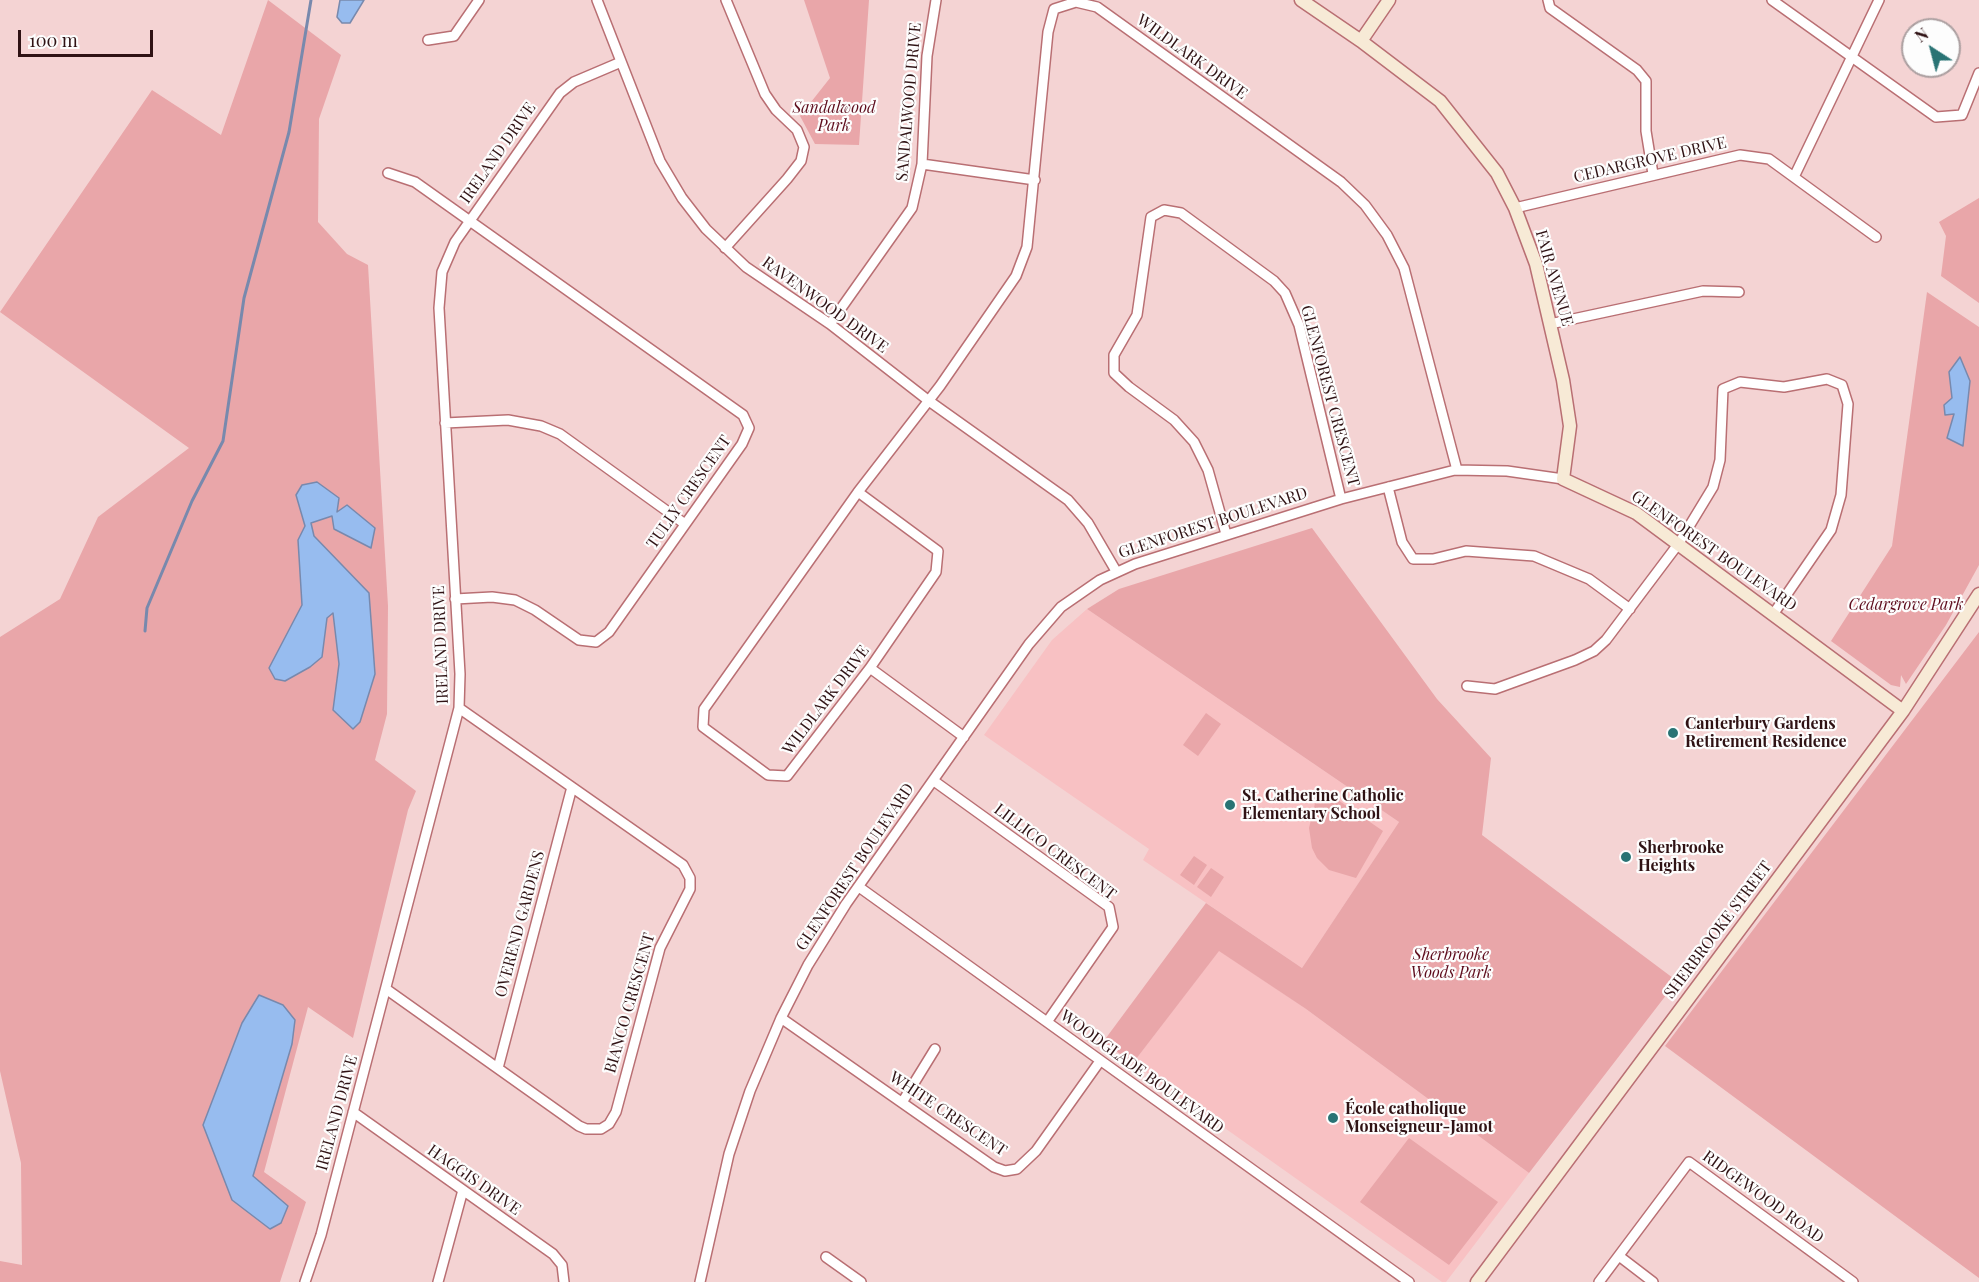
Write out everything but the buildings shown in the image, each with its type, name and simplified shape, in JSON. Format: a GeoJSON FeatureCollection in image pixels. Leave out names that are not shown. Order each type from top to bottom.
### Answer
{"type":"FeatureCollection","features":[{"type":"Feature","properties":{"kind":"street"},"geometry":{"type":"LineString","coordinates":[[428,40],[454,36],[479,0]]}},
{"type":"Feature","properties":{"kind":"street","name":"RAVENWOOD DRIVE"},"geometry":{"type":"LineString","coordinates":[[597,0],[648,133],[667,175],[697,218],[725,248],[757,274],[830,324],[929,401],[1068,501],[1089,523],[1116,571]]}},
{"type":"Feature","properties":{"kind":"street"},"geometry":{"type":"LineString","coordinates":[[725,248],[787,179],[801,161],[804,147],[797,130],[776,110],[765,94],[726,0]]}},
{"type":"Feature","properties":{"kind":"street","name":"SANDALWOOD DRIVE"},"geometry":{"type":"LineString","coordinates":[[830,324],[912,208],[922,164],[927,56],[936,0]]}},
{"type":"Feature","properties":{"kind":"street","name":"FAIR AVENUE"},"geometry":{"type":"LineString","coordinates":[[1301,0],[1361,41],[1440,101],[1497,173],[1515,208],[1536,264],[1563,381],[1570,426],[1563,479]]}},
{"type":"Feature","properties":{"kind":"street"},"geometry":{"type":"LineString","coordinates":[[1361,41],[1389,0]]}},
{"type":"Feature","properties":{"kind":"street"},"geometry":{"type":"LineString","coordinates":[[1548,0],[1550,8],[1637,70],[1646,81],[1646,131],[1653,174]]}},
{"type":"Feature","properties":{"kind":"street"},"geometry":{"type":"LineString","coordinates":[[1772,0],[1936,117],[1962,115],[1979,73]]}},
{"type":"Feature","properties":{"kind":"street"},"geometry":{"type":"LineString","coordinates":[[1794,177],[1879,0]]}},
{"type":"Feature","properties":{"kind":"street","name":"WILDLARK DRIVE"},"geometry":{"type":"LineString","coordinates":[[858,492],[938,551],[936,572],[870,668],[787,776],[768,775],[703,727],[704,710],[858,492],[929,401],[1016,276],[1027,247],[1048,32],[1054,9],[1076,2],[1097,7],[1341,182],[1365,205],[1387,235],[1404,268],[1457,470]]}},
{"type":"Feature","properties":{"kind":"street","name":"IRELAND DRIVE"},"geometry":{"type":"LineString","coordinates":[[305,1282],[386,989],[459,708],[460,683],[440,288],[448,254],[560,93],[574,82],[621,62]]}},
{"type":"Feature","properties":{"kind":"street","name":"CEDARGROVE DRIVE"},"geometry":{"type":"LineString","coordinates":[[1515,208],[1740,155],[1768,159],[1876,237]]}},
{"type":"Feature","properties":{"kind":"street"},"geometry":{"type":"LineString","coordinates":[[922,164],[1035,180]]}},
{"type":"Feature","properties":{"kind":"street"},"geometry":{"type":"LineString","coordinates":[[388,173],[415,182],[469,221]]}},
{"type":"Feature","properties":{"kind":"street","name":"GLENFOREST CRESCENT"},"geometry":{"type":"LineString","coordinates":[[1226,534],[1208,470],[1194,442],[1174,420],[1114,373],[1114,355],[1137,315],[1151,217],[1164,210],[1181,213],[1274,281],[1286,293],[1299,325],[1341,499]]}},
{"type":"Feature","properties":{"kind":"street","name":"TULLY CRESCENT"},"geometry":{"type":"LineString","coordinates":[[455,599],[492,597],[515,600],[535,610],[579,640],[596,642],[609,632],[742,444],[749,428],[747,421],[469,221]]}},
{"type":"Feature","properties":{"kind":"street"},"geometry":{"type":"LineString","coordinates":[[1550,324],[1703,291],[1739,292]]}},
{"type":"Feature","properties":{"kind":"street"},"geometry":{"type":"LineString","coordinates":[[1467,686],[1496,689],[1594,651],[1606,640],[1679,543],[1713,487],[1720,460],[1723,389],[1740,382],[1784,387],[1827,379],[1842,385],[1848,404],[1841,495],[1831,530],[1774,613]]}},
{"type":"Feature","properties":{"kind":"street"},"geometry":{"type":"LineString","coordinates":[[446,423],[508,420],[541,426],[560,434],[685,524]]}},
{"type":"Feature","properties":{"kind":"street","name":"GLENFOREST BOULEVARD"},"geometry":{"type":"LineString","coordinates":[[699,1282],[729,1154],[750,1090],[781,1018],[808,965],[859,887],[1043,626],[1077,594],[1116,571],[1341,499],[1457,470],[1507,471],[1563,479],[1623,506],[1679,543],[1903,711]]}},
{"type":"Feature","properties":{"kind":"street"},"geometry":{"type":"LineString","coordinates":[[1388,487],[1402,542],[1413,558],[1433,559],[1466,551],[1534,555],[1588,579],[1630,609]]}},
{"type":"Feature","properties":{"kind":"street","name":"SHERBROOKE STREET"},"geometry":{"type":"LineString","coordinates":[[1477,1282],[1903,711],[1979,594]]}},
{"type":"Feature","properties":{"kind":"street"},"geometry":{"type":"LineString","coordinates":[[870,668],[964,737]]}},
{"type":"Feature","properties":{"kind":"street","name":"BIANCO CRESCENT"},"geometry":{"type":"LineString","coordinates":[[386,989],[579,1126],[594,1130],[609,1124],[616,1112],[660,948],[690,890],[690,878],[683,865],[459,708]]}},
{"type":"Feature","properties":{"kind":"street","name":"LILLICO CRESCENT"},"geometry":{"type":"LineString","coordinates":[[933,781],[1109,907],[1113,927],[1047,1022]]}},
{"type":"Feature","properties":{"kind":"street","name":"OVEREND GARDENS"},"geometry":{"type":"LineString","coordinates":[[498,1068],[572,787]]}},
{"type":"Feature","properties":{"kind":"street","name":"WOODGLADE BOULEVARD"},"geometry":{"type":"LineString","coordinates":[[859,887],[1409,1282]]}},
{"type":"Feature","properties":{"kind":"street","name":"WHITE CRESCENT"},"geometry":{"type":"LineString","coordinates":[[781,1018],[903,1101],[994,1167],[1005,1171],[1017,1169],[1036,1151],[1100,1061]]}},
{"type":"Feature","properties":{"kind":"street"},"geometry":{"type":"LineString","coordinates":[[903,1101],[935,1049]]}},
{"type":"Feature","properties":{"kind":"street","name":"HAGGIS DRIVE"},"geometry":{"type":"LineString","coordinates":[[353,1112],[553,1254],[562,1265],[564,1282]]}},
{"type":"Feature","properties":{"kind":"street","name":"RIDGEWOOD ROAD"},"geometry":{"type":"LineString","coordinates":[[1599,1282],[1689,1162],[1853,1282]]}},
{"type":"Feature","properties":{"kind":"street"},"geometry":{"type":"LineString","coordinates":[[438,1282],[463,1190]]}},
{"type":"Feature","properties":{"kind":"street"},"geometry":{"type":"LineString","coordinates":[[1619,1256],[1653,1282]]}},
{"type":"Feature","properties":{"kind":"street"},"geometry":{"type":"LineString","coordinates":[[826,1257],[861,1282]]}},
{"type":"Feature","properties":{"kind":"shaded area","name":"St. Catherine Catholic Elementary School"},"geometry":{"type":"Polygon","coordinates":[[[1087,609],[1399,822],[1302,968],[1143,860],[1149,849],[984,735],[1052,640],[1087,609]]]}},
{"type":"Feature","properties":{"kind":"shaded area","name":"École catholique Monseigneur-Jamot"},"geometry":{"type":"Polygon","coordinates":[[[1219,950],[1306,1009],[1529,1173],[1446,1282],[1442,1282],[1133,1063],[1219,950]]]}},
{"type":"Feature","properties":{"kind":"green space"},"geometry":{"type":"Polygon","coordinates":[[[268,0],[341,55],[319,119],[318,222],[347,254],[368,265],[388,606],[387,714],[375,760],[416,791],[408,810],[353,1038],[308,1007],[264,1172],[306,1202],[280,1282],[0,1282],[0,1261],[22,1265],[21,1163],[0,1071],[0,637],[60,599],[98,517],[189,448],[0,312],[152,90],[221,135],[268,0]]]}},
{"type":"Feature","properties":{"kind":"green space","name":"Sandalwood Park"},"geometry":{"type":"Polygon","coordinates":[[[804,0],[869,0],[859,145],[815,144],[800,116],[830,78],[804,0]]]}},
{"type":"Feature","properties":{"kind":"green space"},"geometry":{"type":"Polygon","coordinates":[[[1979,198],[1979,303],[1941,276],[1946,236],[1939,222],[1979,198]]]}},
{"type":"Feature","properties":{"kind":"green space","name":"Cedargrove Park"},"geometry":{"type":"Polygon","coordinates":[[[1927,292],[1979,327],[1979,565],[1946,625],[1906,684],[1901,675],[1900,687],[1891,685],[1831,641],[1892,546],[1927,292]]]}},
{"type":"Feature","properties":{"kind":"green space","name":"Sherbrooke Woods Park"},"geometry":{"type":"Polygon","coordinates":[[[1312,528],[1437,699],[1491,758],[1482,835],[1677,981],[1529,1173],[1306,1009],[1219,951],[1133,1063],[1103,1042],[1206,903],[1302,968],[1399,822],[1087,609],[1119,589],[1312,528]]]}},
{"type":"Feature","properties":{"kind":"green space"},"geometry":{"type":"Polygon","coordinates":[[[1979,632],[1979,1278],[1665,1046],[1979,632]]]}},
{"type":"Feature","properties":{"kind":"green space"},"geometry":{"type":"Polygon","coordinates":[[[1206,713],[1221,724],[1198,756],[1183,745],[1206,713]]]}},
{"type":"Feature","properties":{"kind":"green space"},"geometry":{"type":"Polygon","coordinates":[[[1319,787],[1383,831],[1356,878],[1329,870],[1317,858],[1312,848],[1309,828],[1319,787]]]}},
{"type":"Feature","properties":{"kind":"green space"},"geometry":{"type":"Polygon","coordinates":[[[1194,856],[1207,865],[1194,885],[1180,875],[1194,856]]]}},
{"type":"Feature","properties":{"kind":"green space"},"geometry":{"type":"Polygon","coordinates":[[[1211,868],[1224,877],[1211,897],[1197,887],[1211,868]]]}},
{"type":"Feature","properties":{"kind":"green space"},"geometry":{"type":"Polygon","coordinates":[[[1409,1138],[1498,1202],[1449,1265],[1360,1202],[1409,1138]]]}},
{"type":"Feature","properties":{"kind":"water"},"geometry":{"type":"Polygon","coordinates":[[[340,0],[364,0],[350,23],[342,23],[337,17],[340,0]]]}},
{"type":"Feature","properties":{"kind":"water"},"geometry":{"type":"Polygon","coordinates":[[[1960,357],[1970,381],[1963,446],[1947,438],[1954,414],[1945,415],[1944,405],[1952,398],[1949,372],[1960,357]]]}},
{"type":"Feature","properties":{"kind":"water"},"geometry":{"type":"Polygon","coordinates":[[[317,482],[339,498],[337,512],[347,505],[375,528],[371,548],[334,529],[332,516],[311,523],[314,536],[369,593],[375,674],[360,722],[353,729],[333,710],[339,664],[333,613],[327,618],[322,657],[310,667],[285,681],[275,679],[269,668],[302,605],[298,540],[305,526],[296,495],[302,485],[317,482]]]}},
{"type":"Feature","properties":{"kind":"water"},"geometry":{"type":"Polygon","coordinates":[[[259,995],[283,1005],[295,1020],[292,1044],[253,1176],[288,1206],[281,1223],[270,1229],[232,1200],[203,1125],[242,1023],[259,995]]]}},
{"type":"Feature","properties":{"kind":"waterway"},"geometry":{"type":"LineString","coordinates":[[145,631],[147,608],[192,501],[223,441],[244,298],[289,132],[311,0]]}},
{"type":"Feature","properties":{"kind":"place","name":"Canterbury Gardens Retirement Residence"},"geometry":{"type":"Point","coordinates":[1673,733]}},
{"type":"Feature","properties":{"kind":"place","name":"St. Catherine Catholic Elementary School"},"geometry":{"type":"Point","coordinates":[1230,805]}},
{"type":"Feature","properties":{"kind":"place","name":"Sherbrooke Heights"},"geometry":{"type":"Point","coordinates":[1626,857]}},
{"type":"Feature","properties":{"kind":"place","name":"École catholique Monseigneur-Jamot"},"geometry":{"type":"Point","coordinates":[1333,1118]}}]}
